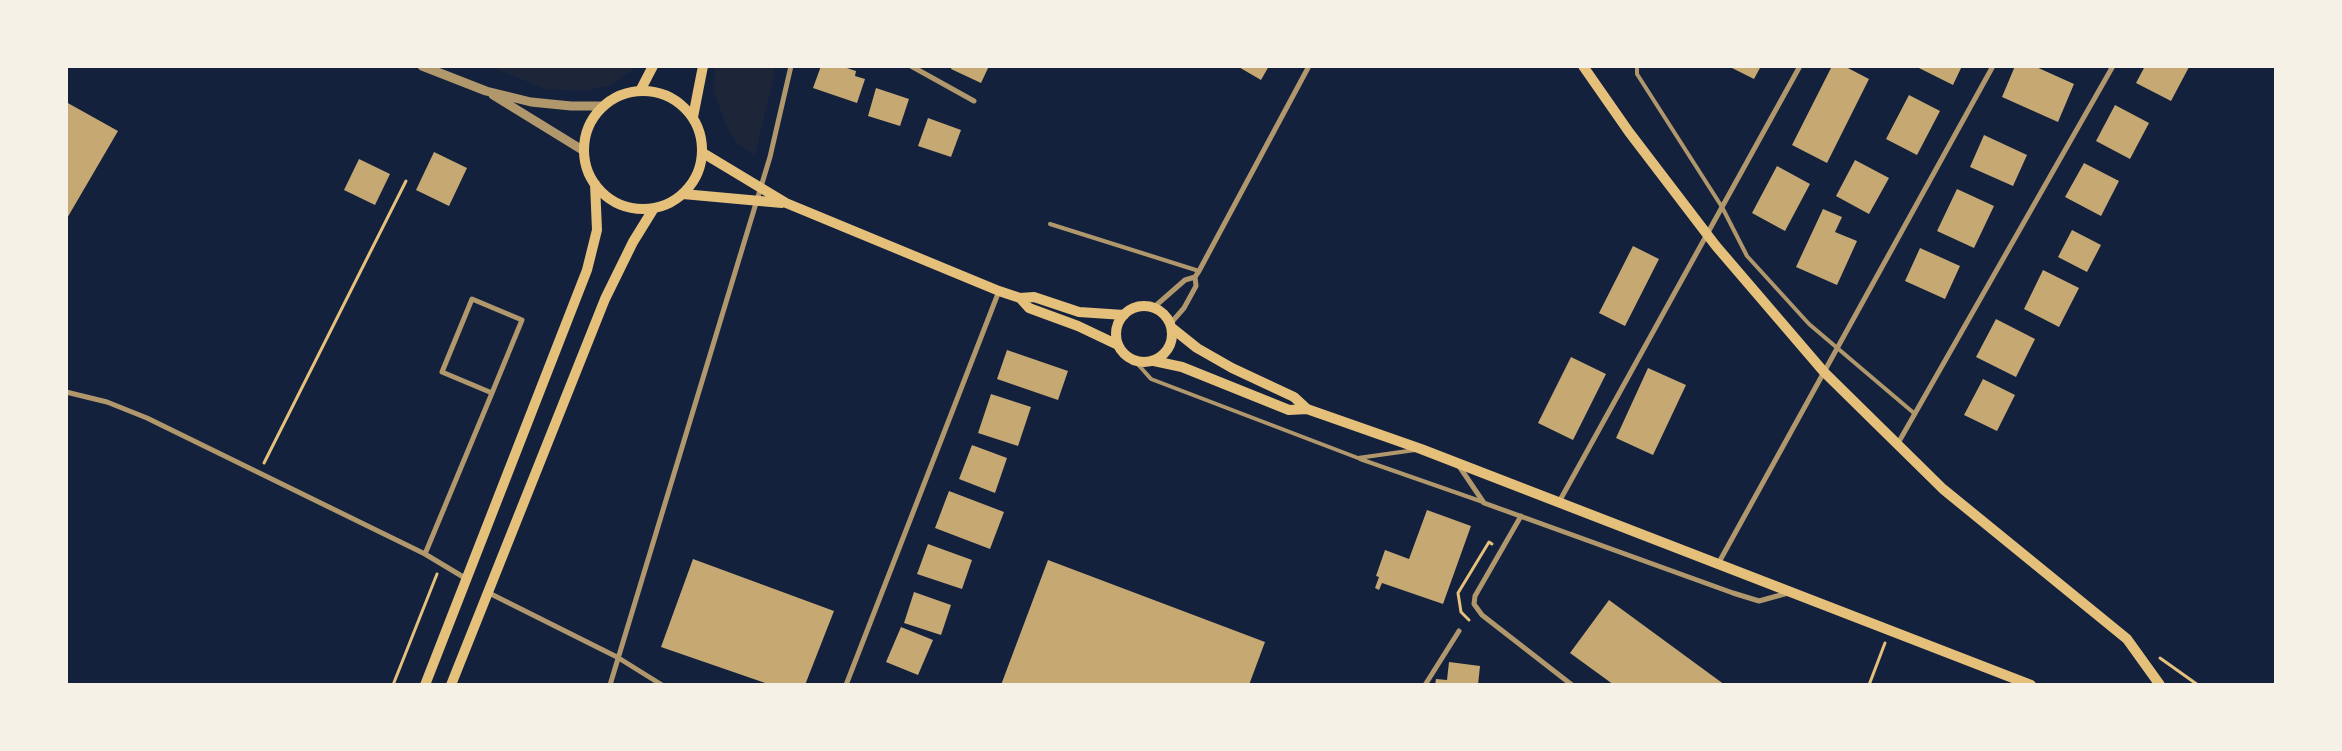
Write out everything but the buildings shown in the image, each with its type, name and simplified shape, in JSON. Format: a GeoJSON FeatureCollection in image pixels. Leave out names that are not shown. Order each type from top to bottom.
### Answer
{"type":"FeatureCollection","features":[{"type":"Feature","properties":{"kind":"main road"},"geometry":{"type":"LineString","coordinates":[[640,91],[653,66]]}},
{"type":"Feature","properties":{"kind":"main road"},"geometry":{"type":"LineString","coordinates":[[693,117],[702,66]]}},
{"type":"Feature","properties":{"kind":"main road"},"geometry":{"type":"LineString","coordinates":[[1584,66],[1629,132],[1707,234],[1824,372],[1943,490],[2127,639],[2160,685]]}},
{"type":"Feature","properties":{"kind":"main road"},"geometry":{"type":"LineString","coordinates":[[640,91],[658,93],[676,100],[693,117],[700,131],[703,153],[698,173],[683,194],[666,205],[638,209],[622,206],[612,200],[595,184],[587,169],[584,151],[588,127],[604,106],[616,98],[640,91]]}},
{"type":"Feature","properties":{"kind":"main road"},"geometry":{"type":"LineString","coordinates":[[703,153],[786,203],[999,291],[1020,298],[1034,297],[1079,312],[1124,315],[1138,307],[1153,308],[1164,314],[1171,326],[1173,336],[1169,349],[1154,361]]}},
{"type":"Feature","properties":{"kind":"main road"},"geometry":{"type":"LineString","coordinates":[[425,685],[465,578],[587,270],[597,230],[595,184]]}},
{"type":"Feature","properties":{"kind":"main road"},"geometry":{"type":"LineString","coordinates":[[683,194],[786,203]]}},
{"type":"Feature","properties":{"kind":"main road"},"geometry":{"type":"LineString","coordinates":[[451,685],[604,299],[654,208]]}},
{"type":"Feature","properties":{"kind":"main road"},"geometry":{"type":"LineString","coordinates":[[1020,298],[1028,308],[1078,326],[1118,345],[1127,357],[1135,361],[1154,361],[1182,367],[1289,410],[1307,409],[1422,449],[2031,685]]}},
{"type":"Feature","properties":{"kind":"main road"},"geometry":{"type":"LineString","coordinates":[[1118,345],[1117,329],[1124,315]]}},
{"type":"Feature","properties":{"kind":"main road"},"geometry":{"type":"LineString","coordinates":[[1171,326],[1198,348],[1232,368],[1294,397],[1307,409]]}},
{"type":"Feature","properties":{"kind":"street"},"geometry":{"type":"LineString","coordinates":[[422,66],[486,91],[541,103],[571,106],[604,106]]}},
{"type":"Feature","properties":{"kind":"street"},"geometry":{"type":"LineString","coordinates":[[610,685],[770,157],[791,66]]}},
{"type":"Feature","properties":{"kind":"street"},"geometry":{"type":"LineString","coordinates":[[911,66],[974,101]]}},
{"type":"Feature","properties":{"kind":"street"},"geometry":{"type":"LineString","coordinates":[[1153,308],[1185,280],[1195,277],[1199,271],[1309,66]]}},
{"type":"Feature","properties":{"kind":"street"},"geometry":{"type":"LineString","coordinates":[[1559,502],[1800,66]]}},
{"type":"Feature","properties":{"kind":"street"},"geometry":{"type":"LineString","coordinates":[[1718,564],[1993,66]]}},
{"type":"Feature","properties":{"kind":"street"},"geometry":{"type":"LineString","coordinates":[[1897,445],[2113,66]]}},
{"type":"Feature","properties":{"kind":"street"},"geometry":{"type":"LineString","coordinates":[[486,91],[584,151]]}},
{"type":"Feature","properties":{"kind":"street"},"geometry":{"type":"LineString","coordinates":[[1171,326],[1196,286],[1195,277]]}},
{"type":"Feature","properties":{"kind":"street"},"geometry":{"type":"LineString","coordinates":[[846,685],[999,291]]}},
{"type":"Feature","properties":{"kind":"street"},"geometry":{"type":"LineString","coordinates":[[426,554],[522,320],[472,299],[442,372],[492,393]]}},
{"type":"Feature","properties":{"kind":"street"},"geometry":{"type":"LineString","coordinates":[[66,392],[106,402],[147,418],[426,554],[465,578]]}},
{"type":"Feature","properties":{"kind":"street"},"geometry":{"type":"LineString","coordinates":[[1458,463],[1484,503],[1733,594],[1759,601],[1791,593]]}},
{"type":"Feature","properties":{"kind":"street"},"geometry":{"type":"LineString","coordinates":[[1521,516],[1475,596],[1474,604],[1482,615],[1572,685]]}},
{"type":"Feature","properties":{"kind":"street"},"geometry":{"type":"LineString","coordinates":[[487,592],[617,657],[662,685]]}},
{"type":"Feature","properties":{"kind":"street"},"geometry":{"type":"LineString","coordinates":[[1425,685],[1459,631]]}},
{"type":"Feature","properties":{"kind":"lane"},"geometry":{"type":"LineString","coordinates":[[1637,66],[1636,74],[1722,207],[1747,256],[1809,324],[1915,414]]}},
{"type":"Feature","properties":{"kind":"lane"},"geometry":{"type":"LineString","coordinates":[[1050,224],[1199,271]]}},
{"type":"Feature","properties":{"kind":"lane"},"geometry":{"type":"LineString","coordinates":[[1135,361],[1151,379],[1358,458],[1484,503]]}},
{"type":"Feature","properties":{"kind":"lane"},"geometry":{"type":"LineString","coordinates":[[1358,458],[1422,449]]}},
{"type":"Feature","properties":{"kind":"path"},"geometry":{"type":"LineString","coordinates":[[259,473],[406,182]]}},
{"type":"Feature","properties":{"kind":"path"},"geometry":{"type":"LineString","coordinates":[[393,685],[441,563]]}},
{"type":"Feature","properties":{"kind":"path"},"geometry":{"type":"LineString","coordinates":[[1869,685],[1890,630]]}},
{"type":"Feature","properties":{"kind":"path"},"geometry":{"type":"LineString","coordinates":[[2133,647],[2148,649],[2198,685]]}},
{"type":"Feature","properties":{"kind":"shaded area"},"geometry":{"type":"Polygon","coordinates":[[[489,66],[638,66],[611,85],[584,91],[545,89],[489,66]]]}},
{"type":"Feature","properties":{"kind":"shaded area"},"geometry":{"type":"Polygon","coordinates":[[[715,66],[776,66],[755,155],[737,143],[728,130],[714,92],[715,66]]]}}]}
